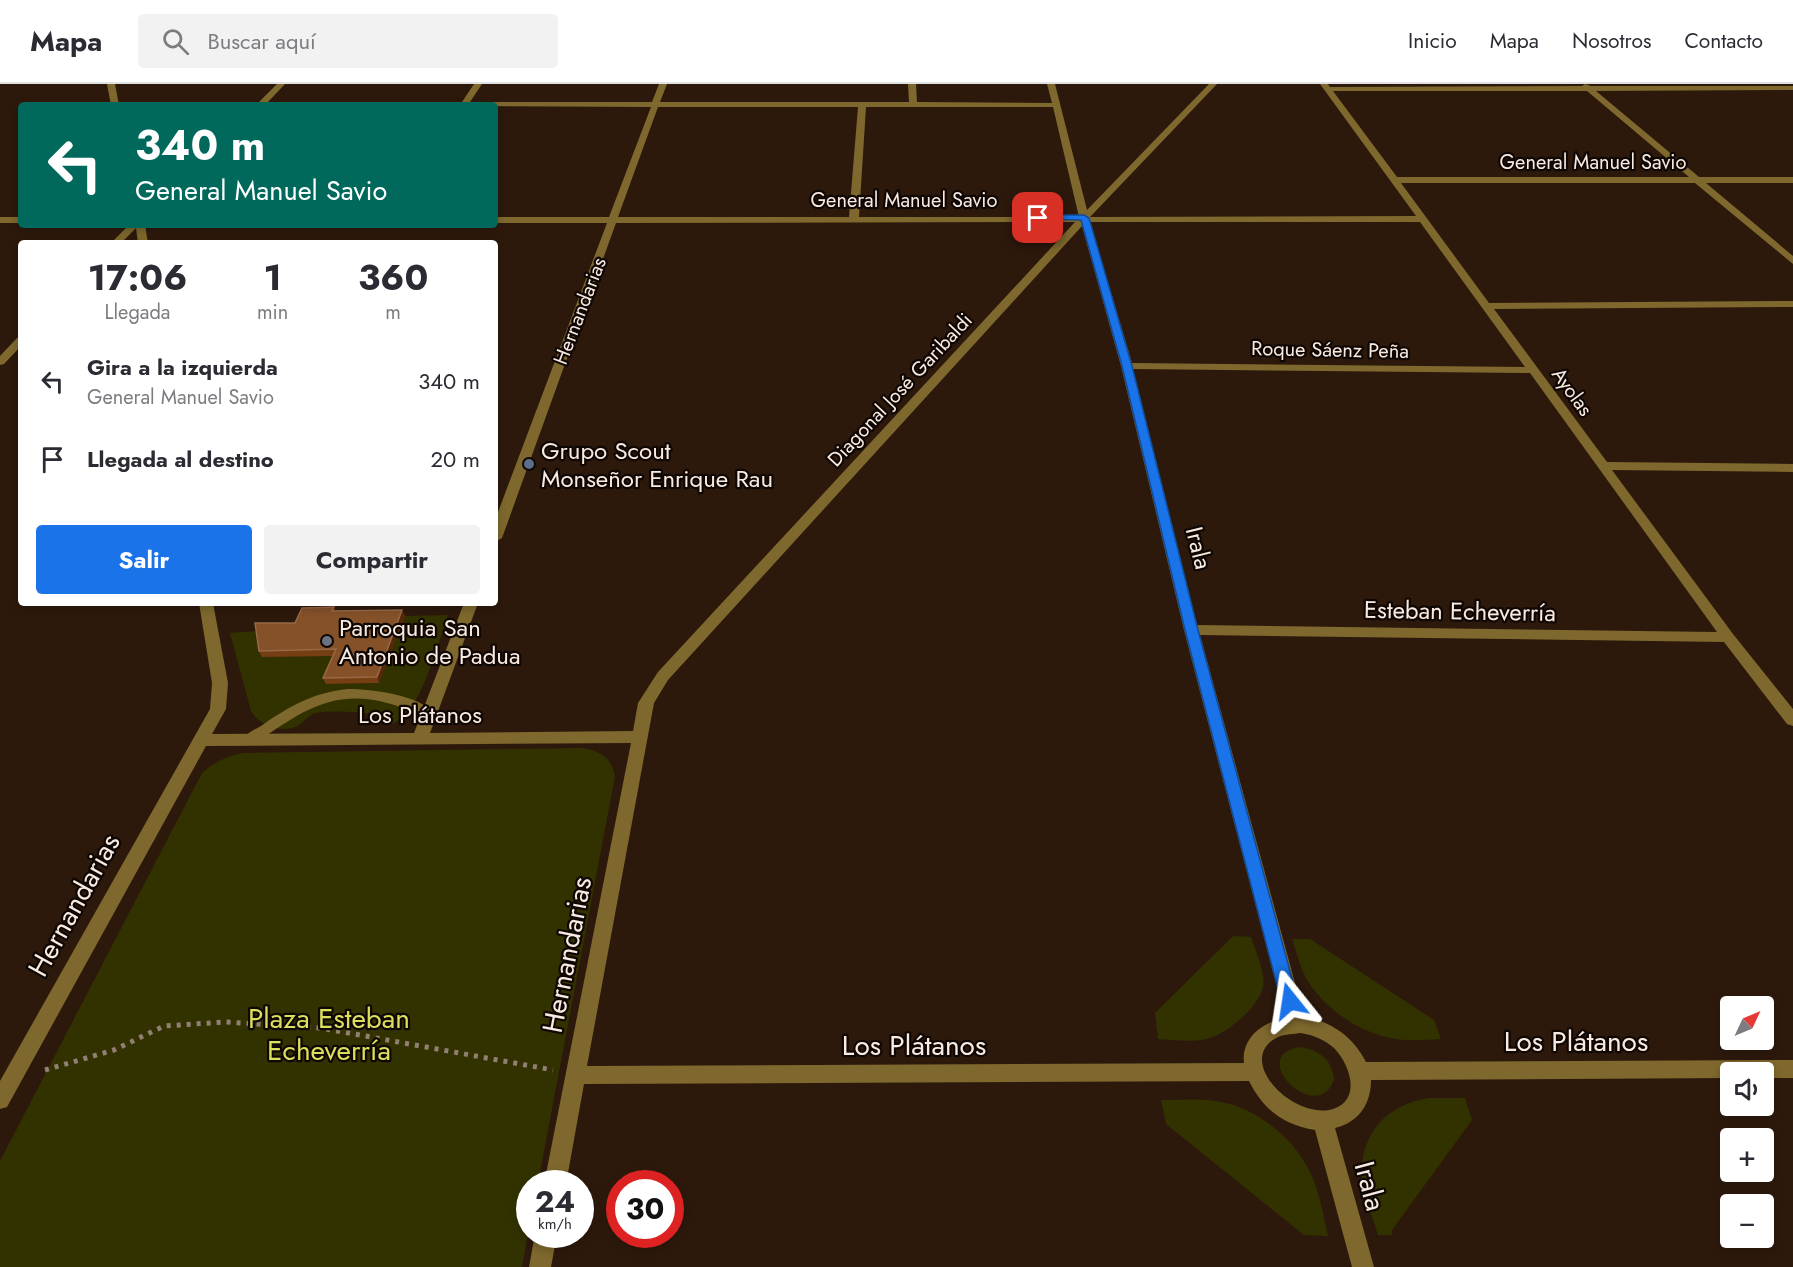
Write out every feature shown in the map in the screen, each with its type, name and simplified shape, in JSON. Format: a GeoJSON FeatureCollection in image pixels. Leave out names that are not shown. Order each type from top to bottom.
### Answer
{"type":"FeatureCollection","features":[{"type":"Feature","properties":{"kind":"street"},"geometry":{"type":"LineString","coordinates":[[111,84],[114,102]]}},
{"type":"Feature","properties":{"kind":"street"},"geometry":{"type":"LineString","coordinates":[[263,102],[281,84]]}},
{"type":"Feature","properties":{"kind":"street"},"geometry":{"type":"LineString","coordinates":[[466,102],[478,84]]}},
{"type":"Feature","properties":{"kind":"street","name":"Hernandarias"},"geometry":{"type":"LineString","coordinates":[[498,530],[663,84]]}},
{"type":"Feature","properties":{"kind":"street"},"geometry":{"type":"LineString","coordinates":[[912,84],[913,105]]}},
{"type":"Feature","properties":{"kind":"street","name":"Irala"},"geometry":{"type":"LineString","coordinates":[[1051,84],[1084,218],[1127,366],[1191,630],[1296,1024]]}},
{"type":"Feature","properties":{"kind":"street","name":"Diagonal José Garibaldi"},"geometry":{"type":"LineString","coordinates":[[639,737],[646,704],[663,676],[1084,218],[1213,84]]}},
{"type":"Feature","properties":{"kind":"street"},"geometry":{"type":"LineString","coordinates":[[1587,86],[1793,261]]}},
{"type":"Feature","properties":{"kind":"street"},"geometry":{"type":"LineString","coordinates":[[1326,87],[1793,88]]}},
{"type":"Feature","properties":{"kind":"street","name":"Ayolas"},"geometry":{"type":"LineString","coordinates":[[1326,87],[1728,637],[1793,720]]}},
{"type":"Feature","properties":{"kind":"street"},"geometry":{"type":"LineString","coordinates":[[498,105],[1056,105]]}},
{"type":"Feature","properties":{"kind":"street"},"geometry":{"type":"LineString","coordinates":[[854,218],[862,105]]}},
{"type":"Feature","properties":{"kind":"street","name":"General Manuel Savio"},"geometry":{"type":"LineString","coordinates":[[1392,180],[1793,180]]}},
{"type":"Feature","properties":{"kind":"street","name":"General Manuel Savio"},"geometry":{"type":"LineString","coordinates":[[498,220],[1421,219]]}},
{"type":"Feature","properties":{"kind":"street"},"geometry":{"type":"LineString","coordinates":[[0,220],[18,220]]}},
{"type":"Feature","properties":{"kind":"street"},"geometry":{"type":"LineString","coordinates":[[119,240],[131,228]]}},
{"type":"Feature","properties":{"kind":"street"},"geometry":{"type":"LineString","coordinates":[[1487,306],[1793,304]]}},
{"type":"Feature","properties":{"kind":"street"},"geometry":{"type":"LineString","coordinates":[[0,362],[18,343]]}},
{"type":"Feature","properties":{"kind":"street","name":"Roque Sáenz Peña"},"geometry":{"type":"LineString","coordinates":[[1127,366],[1532,370]]}},
{"type":"Feature","properties":{"kind":"street"},"geometry":{"type":"LineString","coordinates":[[1602,466],[1793,468]]}},
{"type":"Feature","properties":{"kind":"street","name":"Hernandarias"},"geometry":{"type":"LineString","coordinates":[[0,1100],[5,1079],[218,709],[220,684],[207,606]]}},
{"type":"Feature","properties":{"kind":"street"},"geometry":{"type":"LineString","coordinates":[[419,740],[470,606]]}},
{"type":"Feature","properties":{"kind":"street","name":"Esteban Echeverría"},"geometry":{"type":"LineString","coordinates":[[1191,630],[1728,637]]}},
{"type":"Feature","properties":{"kind":"street","name":"Hernandarias"},"geometry":{"type":"LineString","coordinates":[[557,1170],[639,737]]}},
{"type":"Feature","properties":{"kind":"street","name":"Los Plátanos"},"geometry":{"type":"LineString","coordinates":[[201,740],[639,737]]}},
{"type":"Feature","properties":{"kind":"street"},"geometry":{"type":"LineString","coordinates":[[1296,1024],[1318,1028],[1335,1037],[1353,1057],[1360,1071],[1362,1088],[1357,1102],[1340,1117],[1323,1121],[1304,1118],[1278,1106],[1264,1092],[1254,1072],[1253,1054],[1259,1040],[1276,1027],[1296,1024]]}},
{"type":"Feature","properties":{"kind":"street","name":"Los Plátanos"},"geometry":{"type":"LineString","coordinates":[[1360,1071],[1793,1069]]}},
{"type":"Feature","properties":{"kind":"street","name":"Los Plátanos"},"geometry":{"type":"LineString","coordinates":[[574,1075],[1254,1072]]}},
{"type":"Feature","properties":{"kind":"street","name":"Irala"},"geometry":{"type":"LineString","coordinates":[[1323,1121],[1363,1267]]}},
{"type":"Feature","properties":{"kind":"street"},"geometry":{"type":"LineString","coordinates":[[540,1267],[543,1248]]}},
{"type":"Feature","properties":{"kind":"lane"},"geometry":{"type":"LineString","coordinates":[[249,740],[310,703],[331,695],[389,697],[414,706],[429,715]]}},
{"type":"Feature","properties":{"kind":"path"},"geometry":{"type":"LineString","coordinates":[[5,1079],[114,1050],[164,1026],[225,1022],[321,1028],[520,1063],[574,1075]]}},
{"type":"Feature","properties":{"kind":"green space"},"geometry":{"type":"Polygon","coordinates":[[[448,615],[425,681],[407,713],[396,722],[384,724],[374,714],[330,712],[313,714],[297,726],[284,729],[265,724],[251,711],[230,633],[258,631],[340,651],[326,684],[379,683],[405,616],[448,615]]]}},
{"type":"Feature","properties":{"kind":"green space","name":"Plaza Esteban Echeverría"},"geometry":{"type":"Polygon","coordinates":[[[584,748],[605,757],[611,765],[615,776],[540,1170],[516,1170],[516,1248],[525,1248],[522,1267],[0,1267],[0,1161],[202,773],[221,760],[243,753],[584,748]]]}},
{"type":"Feature","properties":{"kind":"green space"},"geometry":{"type":"Polygon","coordinates":[[[1233,936],[1251,937],[1260,962],[1264,981],[1255,1003],[1242,1018],[1210,1038],[1191,1041],[1158,1039],[1155,1013],[1233,936]]]}},
{"type":"Feature","properties":{"kind":"green space"},"geometry":{"type":"Polygon","coordinates":[[[1292,939],[1310,939],[1434,1020],[1441,1039],[1393,1039],[1361,1028],[1338,1014],[1310,985],[1302,970],[1292,939]]]}},
{"type":"Feature","properties":{"kind":"green space"},"geometry":{"type":"Polygon","coordinates":[[[1299,1047],[1323,1056],[1330,1066],[1334,1079],[1326,1092],[1315,1096],[1302,1093],[1282,1074],[1280,1063],[1284,1053],[1299,1047]]]}},
{"type":"Feature","properties":{"kind":"green space"},"geometry":{"type":"Polygon","coordinates":[[[1428,1098],[1465,1098],[1472,1120],[1392,1230],[1392,1235],[1378,1235],[1362,1181],[1365,1150],[1377,1125],[1387,1116],[1412,1102],[1428,1098]]]}},
{"type":"Feature","properties":{"kind":"green space"},"geometry":{"type":"Polygon","coordinates":[[[1161,1100],[1214,1101],[1234,1105],[1272,1126],[1293,1147],[1309,1170],[1318,1193],[1328,1236],[1304,1235],[1166,1124],[1161,1100]]]}},
{"type":"Feature","properties":{"kind":"building","name":"Parroquia San Antonio de Padua"},"geometry":{"type":"Polygon","coordinates":[[[334,607],[332,611],[402,610],[377,677],[323,678],[336,649],[259,651],[255,623],[295,623],[302,608],[334,607]]]}},
{"type":"Feature","properties":{"kind":"place","name":"Grupo Scout Monseñor Enrique Rau"},"geometry":{"type":"Point","coordinates":[529,464]}},
{"type":"Feature","properties":{"kind":"place","name":"Parroquia San Antonio de Padua"},"geometry":{"type":"Point","coordinates":[327,641]}},
{"type":"Feature","properties":{"kind":"route"},"geometry":{"type":"LineString","coordinates":[[1038,218],[1084,218],[1127,366],[1191,630],[1290,1001]]}}]}
